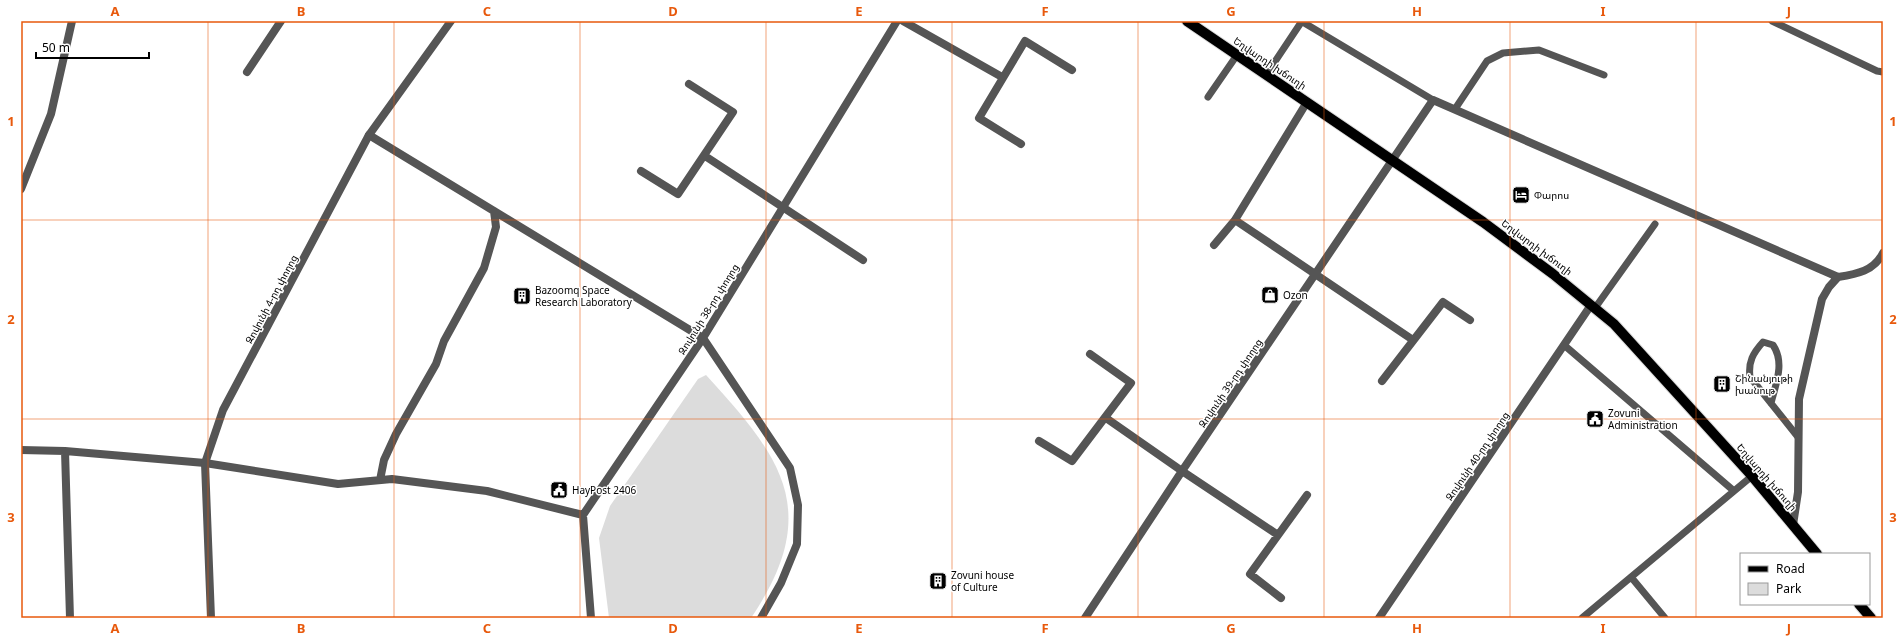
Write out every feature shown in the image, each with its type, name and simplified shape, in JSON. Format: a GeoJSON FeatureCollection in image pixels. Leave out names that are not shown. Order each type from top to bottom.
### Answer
{"type":"FeatureCollection","features":[{"type":"Feature","properties":{"kind":"main road","name":"Եղվարդի խճուղի"},"geometry":{"type":"LineString","coordinates":[[1187,21],[1483,222],[1593,306],[1614,324],[1752,476],[1816,553]]}},
{"type":"Feature","properties":{"kind":"main road"},"geometry":{"type":"LineString","coordinates":[[1860,605],[1870,618]]}},
{"type":"Feature","properties":{"kind":"street"},"geometry":{"type":"LineString","coordinates":[[21,189],[51,114],[72,21]]}},
{"type":"Feature","properties":{"kind":"street"},"geometry":{"type":"LineString","coordinates":[[248,72],[281,21]]}},
{"type":"Feature","properties":{"kind":"street","name":"Զովունի 4-րդ փողոց"},"geometry":{"type":"LineString","coordinates":[[211,618],[205,463],[223,410],[369,135],[451,21]]}},
{"type":"Feature","properties":{"kind":"street","name":"Զովունի 38-րդ փողոց"},"geometry":{"type":"LineString","coordinates":[[583,515],[703,338],[897,21]]}},
{"type":"Feature","properties":{"kind":"street"},"geometry":{"type":"LineString","coordinates":[[903,21],[1002,77]]}},
{"type":"Feature","properties":{"kind":"street"},"geometry":{"type":"LineString","coordinates":[[1021,144],[979,118],[1002,77],[1025,41],[1072,70]]}},
{"type":"Feature","properties":{"kind":"street"},"geometry":{"type":"LineString","coordinates":[[641,171],[678,194],[705,156],[732,112],[689,84]]}},
{"type":"Feature","properties":{"kind":"street"},"geometry":{"type":"LineString","coordinates":[[1433,100],[1838,277]]}},
{"type":"Feature","properties":{"kind":"street","name":"Զովունի 39-րդ փողոց"},"geometry":{"type":"LineString","coordinates":[[1086,618],[1182,471],[1433,100]]}},
{"type":"Feature","properties":{"kind":"street"},"geometry":{"type":"LineString","coordinates":[[1214,245],[1236,220],[1307,102]]}},
{"type":"Feature","properties":{"kind":"street"},"geometry":{"type":"LineString","coordinates":[[369,135],[703,338],[790,468],[798,505],[798,544],[781,583],[761,618]]}},
{"type":"Feature","properties":{"kind":"street"},"geometry":{"type":"LineString","coordinates":[[705,156],[863,260]]}},
{"type":"Feature","properties":{"kind":"street"},"geometry":{"type":"LineString","coordinates":[[380,480],[384,460],[393,440],[436,364],[444,341],[484,268],[496,227],[494,211]]}},
{"type":"Feature","properties":{"kind":"street"},"geometry":{"type":"LineString","coordinates":[[1236,220],[1413,340]]}},
{"type":"Feature","properties":{"kind":"street"},"geometry":{"type":"LineString","coordinates":[[1793,525],[1798,492],[1799,399],[1822,299],[1829,287],[1838,277],[1868,270],[1881,263],[1883,252]]}},
{"type":"Feature","properties":{"kind":"street"},"geometry":{"type":"LineString","coordinates":[[1382,381],[1443,302],[1470,320]]}},
{"type":"Feature","properties":{"kind":"street","name":"Զովունի 40-րդ փողոց"},"geometry":{"type":"LineString","coordinates":[[1379,618],[1564,345],[1593,306]]}},
{"type":"Feature","properties":{"kind":"street"},"geometry":{"type":"LineString","coordinates":[[1039,441],[1072,461],[1131,383],[1090,354]]}},
{"type":"Feature","properties":{"kind":"street"},"geometry":{"type":"LineString","coordinates":[[1106,418],[1278,535]]}},
{"type":"Feature","properties":{"kind":"street"},"geometry":{"type":"LineString","coordinates":[[21,450],[64,451],[205,463],[338,484],[392,479],[487,491],[583,515],[591,618]]}},
{"type":"Feature","properties":{"kind":"street"},"geometry":{"type":"LineString","coordinates":[[64,451],[70,618]]}},
{"type":"Feature","properties":{"kind":"street"},"geometry":{"type":"LineString","coordinates":[[1281,598],[1250,574],[1307,495]]}},
{"type":"Feature","properties":{"kind":"lane"},"geometry":{"type":"LineString","coordinates":[[1266,75],[1302,21],[1433,100]]}},
{"type":"Feature","properties":{"kind":"lane"},"geometry":{"type":"LineString","coordinates":[[1772,21],[1877,71],[1883,72]]}},
{"type":"Feature","properties":{"kind":"lane"},"geometry":{"type":"LineString","coordinates":[[1455,109],[1487,61],[1502,53],[1539,50],[1604,75]]}},
{"type":"Feature","properties":{"kind":"lane"},"geometry":{"type":"LineString","coordinates":[[1208,97],[1237,55]]}},
{"type":"Feature","properties":{"kind":"lane"},"geometry":{"type":"LineString","coordinates":[[1593,306],[1655,224]]}},
{"type":"Feature","properties":{"kind":"lane"},"geometry":{"type":"LineString","coordinates":[[1771,403],[1780,370],[1779,354],[1773,344],[1764,342],[1754,351],[1749,366],[1750,377],[1798,437]]}},
{"type":"Feature","properties":{"kind":"lane"},"geometry":{"type":"LineString","coordinates":[[1564,345],[1734,491]]}},
{"type":"Feature","properties":{"kind":"lane"},"geometry":{"type":"LineString","coordinates":[[1582,618],[1592,615],[1631,577],[1752,476]]}},
{"type":"Feature","properties":{"kind":"lane"},"geometry":{"type":"LineString","coordinates":[[1631,577],[1665,618]]}},
{"type":"Feature","properties":{"kind":"green space"},"geometry":{"type":"Polygon","coordinates":[[[706,375],[733,405],[755,433],[773,460],[784,488],[788,516],[785,547],[773,580],[751,618],[609,618],[599,538],[610,506],[698,379],[706,375]]]}},
{"type":"Feature","properties":{"kind":"place","name":"Փարոս"},"geometry":{"type":"Point","coordinates":[1521,195]}},
{"type":"Feature","properties":{"kind":"place","name":"Ozon"},"geometry":{"type":"Point","coordinates":[1270,295]}},
{"type":"Feature","properties":{"kind":"place","name":"Bazoomq Space Research Laboratory"},"geometry":{"type":"Point","coordinates":[522,296]}},
{"type":"Feature","properties":{"kind":"place","name":"Շինանյութի խանութ"},"geometry":{"type":"Point","coordinates":[1722,384]}},
{"type":"Feature","properties":{"kind":"place","name":"Zovuni Administration"},"geometry":{"type":"Point","coordinates":[1595,419]}},
{"type":"Feature","properties":{"kind":"place","name":"HayPost 2406"},"geometry":{"type":"Point","coordinates":[559,490]}},
{"type":"Feature","properties":{"kind":"place","name":"Zovuni house of Culture"},"geometry":{"type":"Point","coordinates":[938,581]}}]}
